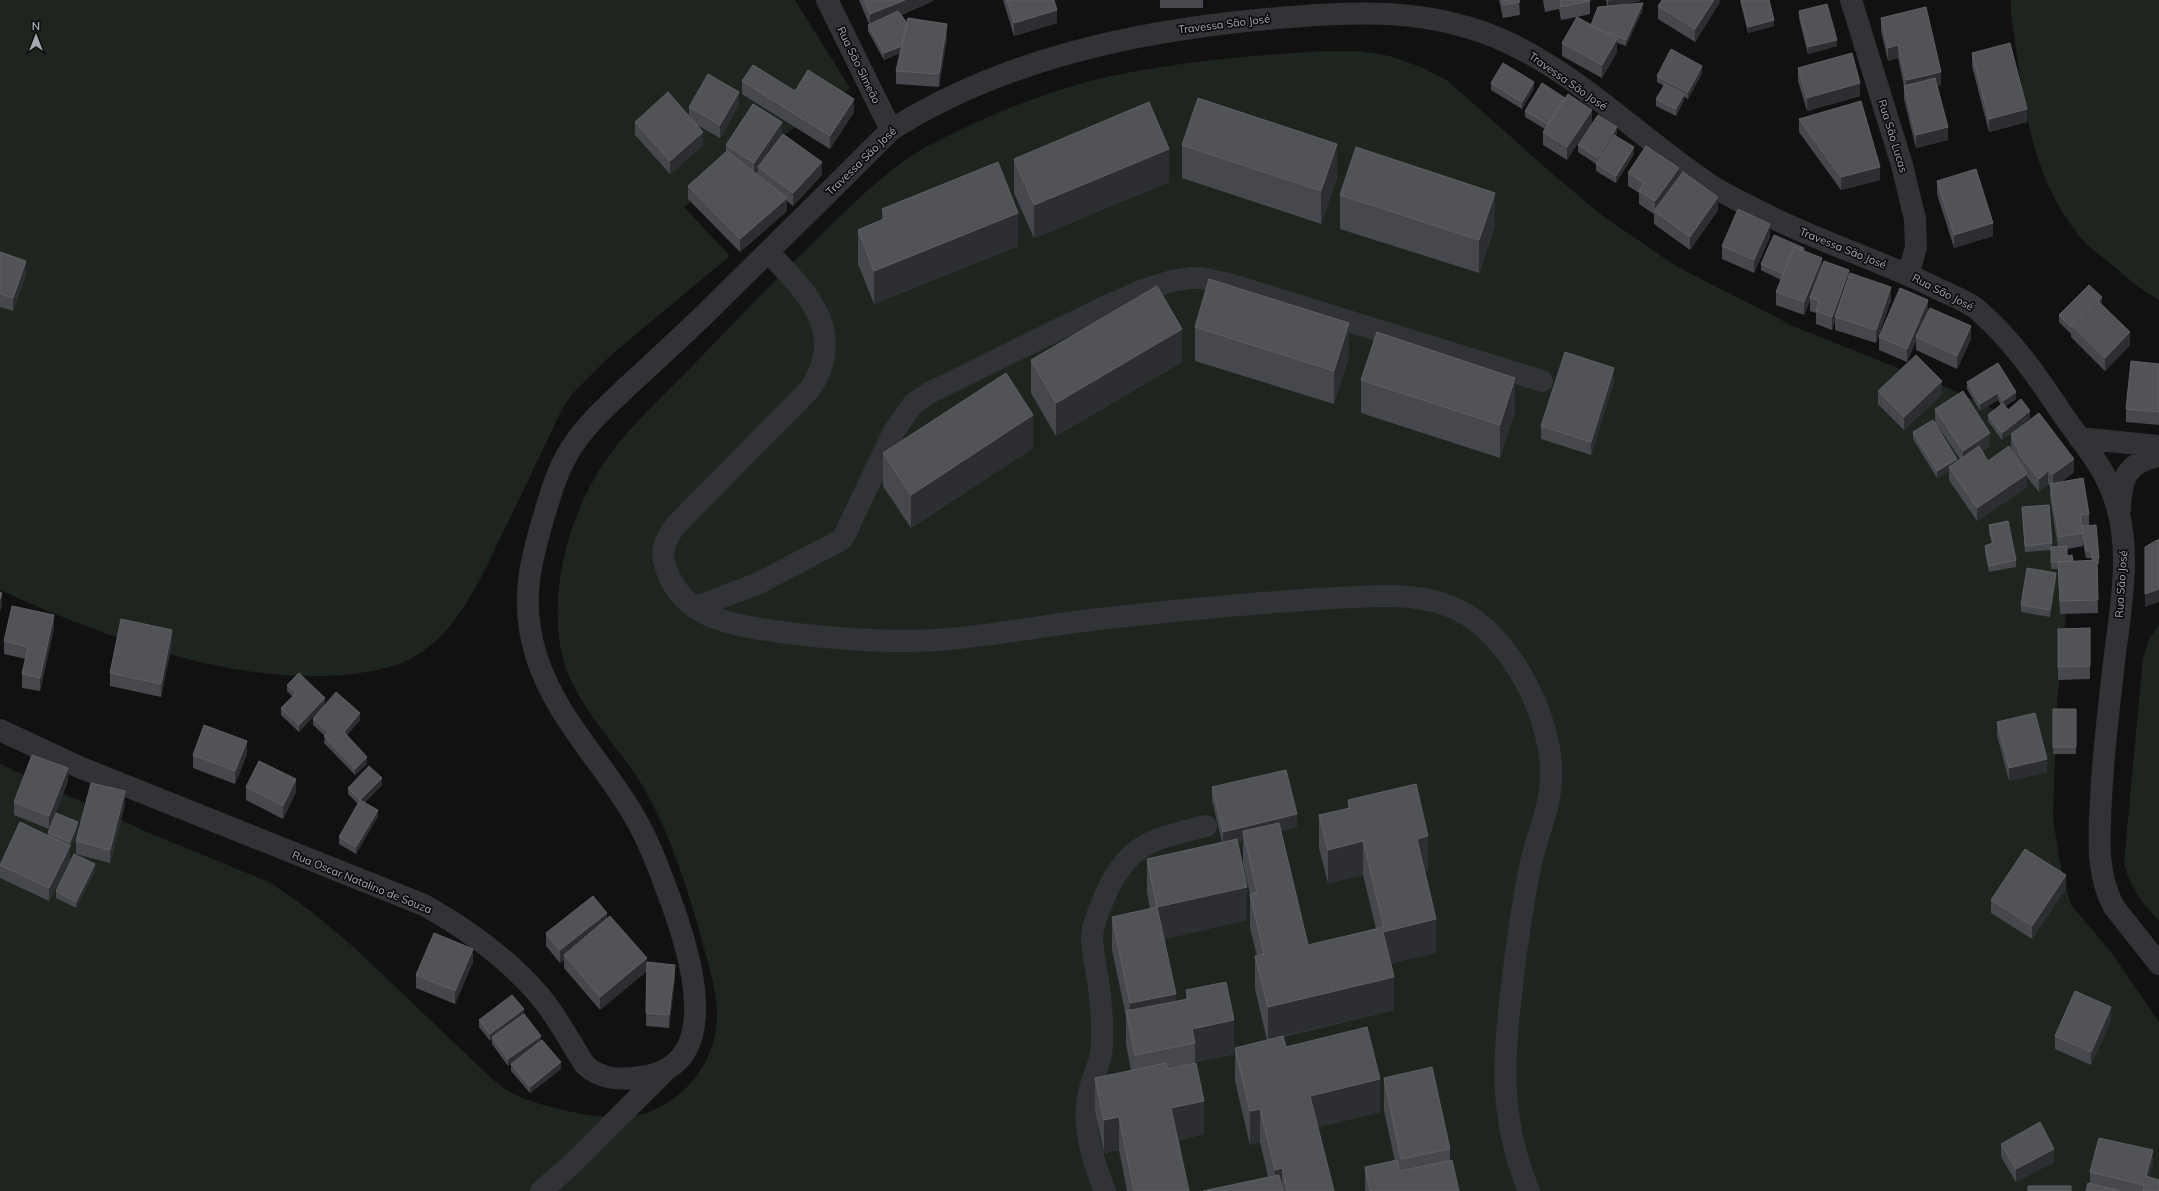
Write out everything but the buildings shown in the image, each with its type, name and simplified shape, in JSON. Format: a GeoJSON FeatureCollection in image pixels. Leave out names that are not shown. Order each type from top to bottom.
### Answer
{"type":"FeatureCollection","features":[{"type":"Feature","properties":{"kind":"street","name":"Rua São Simeão"},"geometry":{"type":"LineString","coordinates":[[828,0],[891,130]]}},
{"type":"Feature","properties":{"kind":"street","name":"Rua São Lucas"},"geometry":{"type":"LineString","coordinates":[[1851,0],[1902,165],[1915,219],[1916,247],[1908,274]]}},
{"type":"Feature","properties":{"kind":"street","name":"Travessa São José"},"geometry":{"type":"LineString","coordinates":[[603,409],[768,252],[891,130],[920,112],[983,83],[1049,59],[1097,44],[1231,22],[1318,14],[1355,13],[1431,17],[1456,22],[1510,43],[1549,66],[1710,185],[1790,226],[1908,274]]}},
{"type":"Feature","properties":{"kind":"street"},"geometry":{"type":"LineString","coordinates":[[768,252],[796,280],[816,308],[825,333],[824,362],[818,377],[810,388],[676,525],[667,537],[662,552],[671,581],[681,595],[711,617],[726,623],[844,640],[939,640],[1066,622],[1195,609],[1356,597],[1407,596],[1424,599],[1457,609],[1486,629],[1508,653],[1525,682],[1538,712],[1552,776],[1546,811],[1531,860],[1521,917],[1510,998],[1504,1062],[1504,1089],[1509,1129],[1518,1165],[1529,1191]]}},
{"type":"Feature","properties":{"kind":"street","name":"Rua São José"},"geometry":{"type":"LineString","coordinates":[[1908,274],[1977,308],[2022,355],[2079,438],[2098,462],[2113,494],[2120,523],[2125,559],[2101,785],[2098,839],[2099,858],[2108,897],[2114,907],[2159,964]]}},
{"type":"Feature","properties":{"kind":"street"},"geometry":{"type":"LineString","coordinates":[[696,607],[759,583],[841,540],[894,430],[913,404],[931,392],[1102,308],[1172,280],[1201,278],[1229,284],[1542,381]]}},
{"type":"Feature","properties":{"kind":"street","name":"Rua Oscar Natalino de Souza"},"geometry":{"type":"LineString","coordinates":[[0,730],[86,770],[424,905],[454,922],[483,942],[513,968],[540,996],[585,1065],[592,1071],[613,1079],[626,1079],[653,1075],[666,1069],[677,1061],[686,1050],[691,1039],[696,1015],[696,998],[679,924],[658,867],[640,827],[619,792],[563,713],[547,683],[536,656],[526,607],[530,569],[537,540],[558,473],[579,437],[603,409]]}},
{"type":"Feature","properties":{"kind":"street"},"geometry":{"type":"LineString","coordinates":[[2079,438],[2159,446]]}},
{"type":"Feature","properties":{"kind":"street"},"geometry":{"type":"LineString","coordinates":[[2120,523],[2122,486],[2126,475],[2131,467],[2138,462],[2159,456]]}},
{"type":"Feature","properties":{"kind":"street"},"geometry":{"type":"LineString","coordinates":[[1105,1191],[1096,1169],[1087,1133],[1087,1102],[1091,1085],[1101,1058],[1102,1044],[1101,1007],[1093,946],[1094,924],[1112,880],[1120,867],[1131,854],[1141,846],[1162,837],[1206,826]]}},
{"type":"Feature","properties":{"kind":"street"},"geometry":{"type":"LineString","coordinates":[[541,1191],[571,1165],[666,1069]]}},
{"type":"Feature","properties":{"kind":"shaded area"},"geometry":{"type":"Polygon","coordinates":[[[0,0],[795,0],[850,88],[684,207],[730,256],[610,356],[573,393],[562,409],[477,584],[462,610],[444,633],[428,648],[409,660],[371,671],[345,675],[318,676],[262,673],[209,664],[137,644],[45,610],[0,590],[0,0]]]}},
{"type":"Feature","properties":{"kind":"shaded area"},"geometry":{"type":"Polygon","coordinates":[[[2011,0],[2159,0],[2159,300],[2134,283],[2084,242],[2063,213],[2049,187],[2038,159],[2024,102],[2011,13],[2011,0]]]}},
{"type":"Feature","properties":{"kind":"shaded area"},"geometry":{"type":"Polygon","coordinates":[[[1323,51],[1360,51],[1390,56],[1421,67],[1448,81],[1556,177],[1603,216],[1676,266],[1795,327],[1948,388],[2019,421],[2040,440],[2061,473],[2068,596],[2057,703],[2053,817],[2060,863],[2071,905],[2111,952],[2159,1022],[2159,1183],[2104,1191],[0,1191],[0,764],[147,832],[271,883],[312,912],[357,950],[489,1076],[510,1092],[551,1107],[586,1115],[618,1118],[630,1117],[647,1112],[664,1105],[678,1095],[691,1083],[701,1069],[715,1037],[717,1011],[716,996],[711,974],[688,892],[663,826],[642,785],[595,720],[574,687],[566,669],[561,650],[558,628],[559,584],[568,540],[575,519],[594,479],[616,447],[642,416],[822,234],[880,179],[912,156],[929,146],[967,126],[1032,99],[1099,79],[1146,69],[1197,62],[1323,51]]]}},
{"type":"Feature","properties":{"kind":"shaded area"},"geometry":{"type":"Polygon","coordinates":[[[2159,624],[2159,921],[2137,894],[2129,880],[2124,862],[2143,658],[2149,640],[2159,624]]]}}]}
